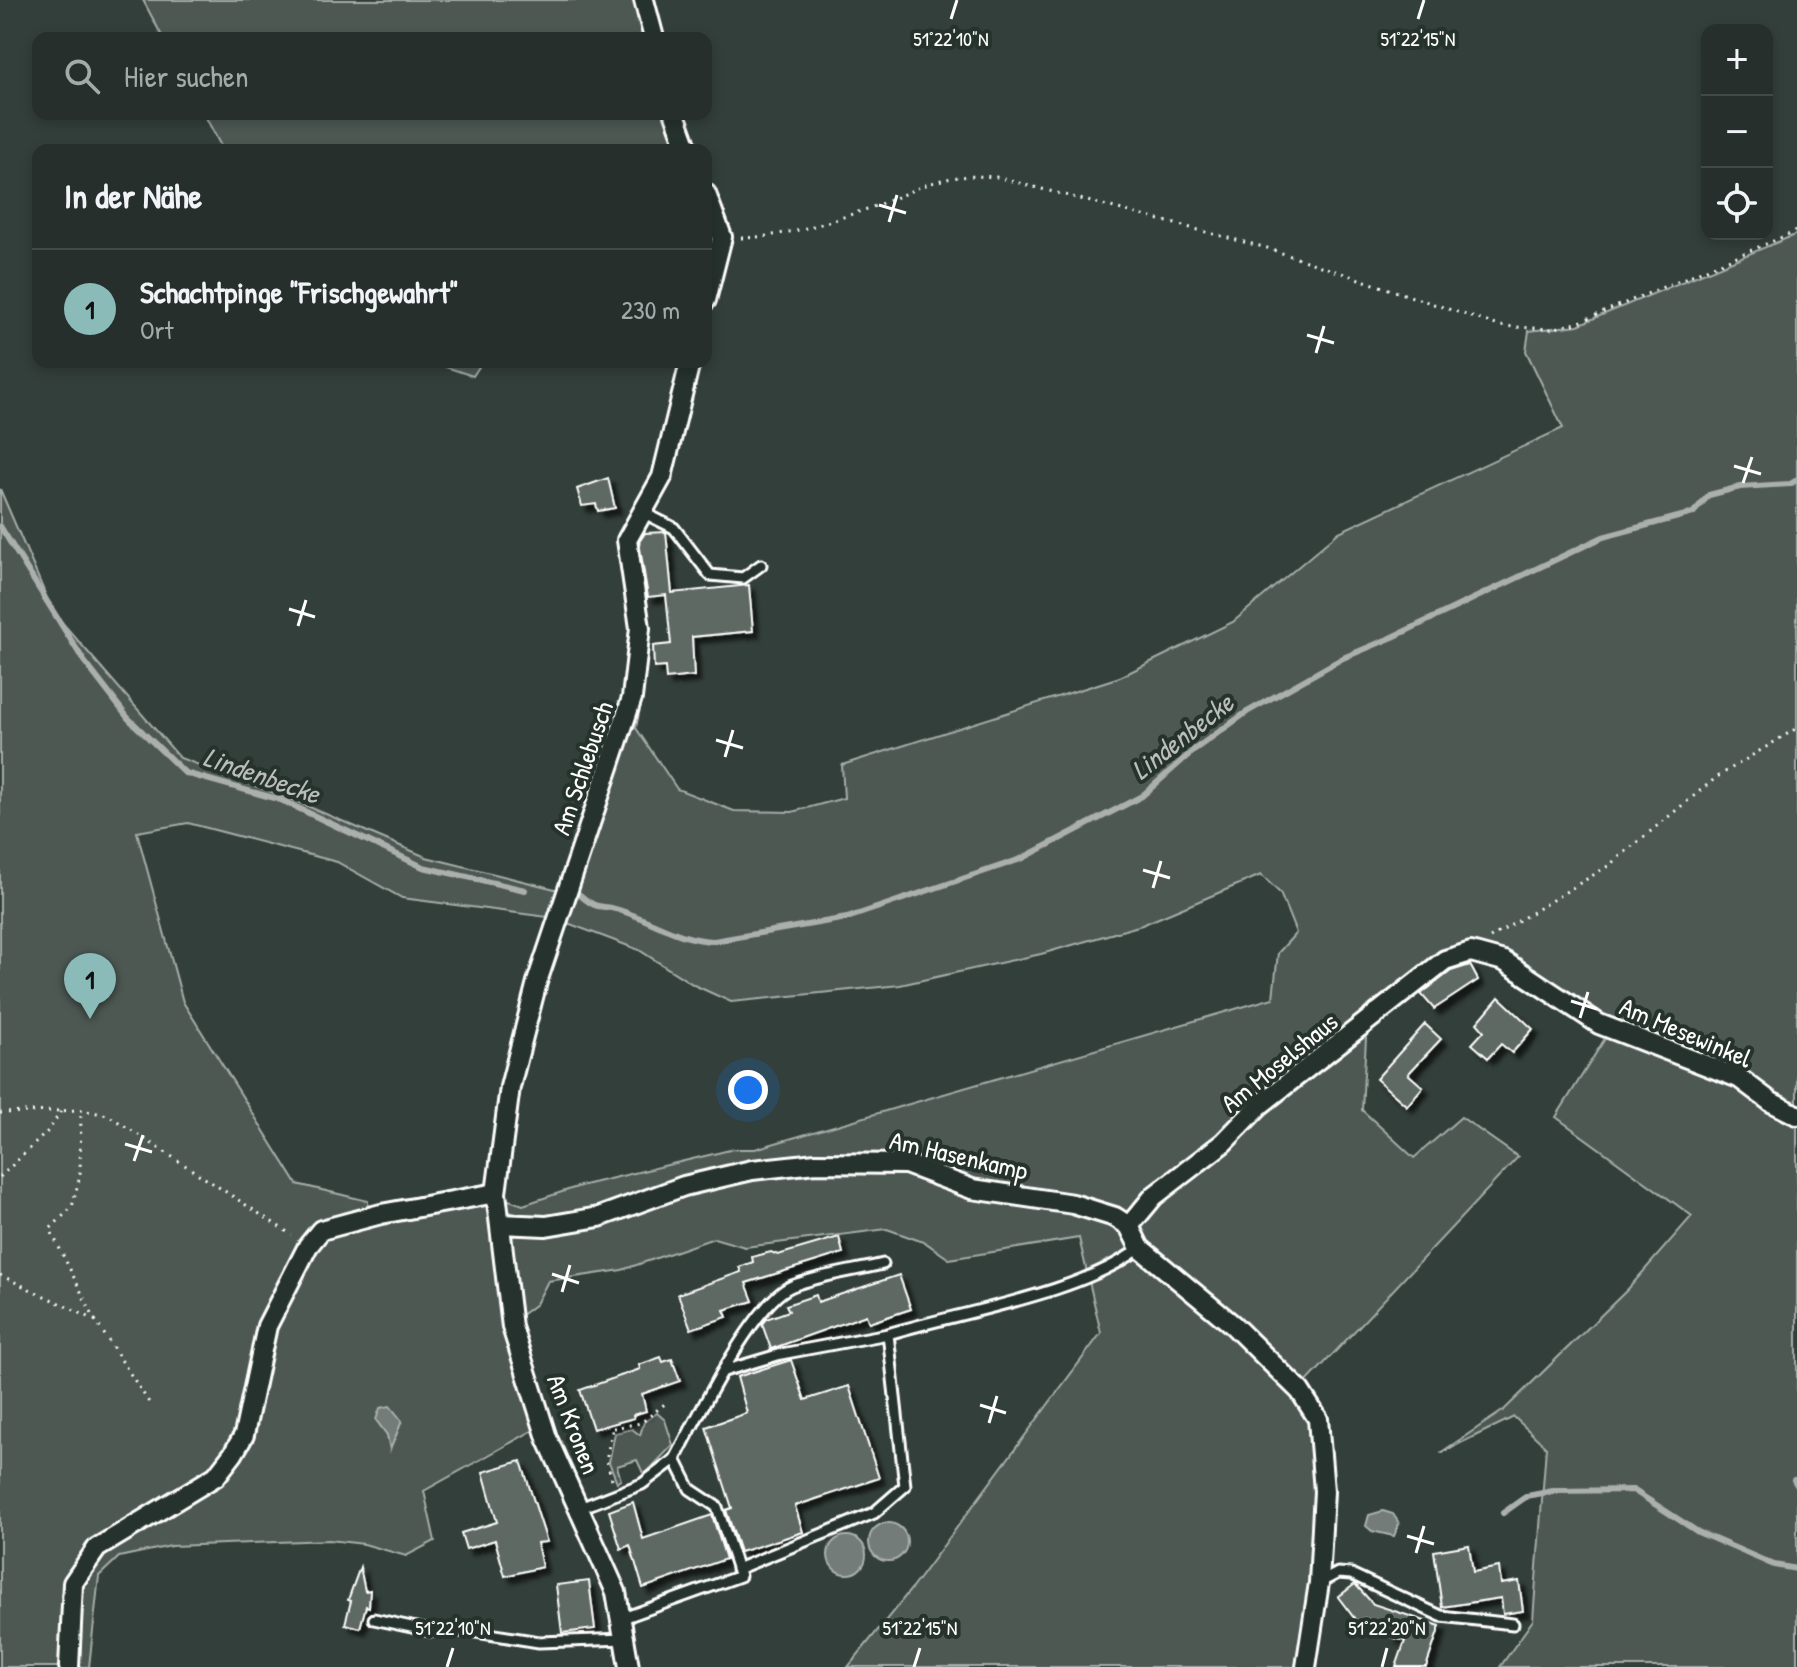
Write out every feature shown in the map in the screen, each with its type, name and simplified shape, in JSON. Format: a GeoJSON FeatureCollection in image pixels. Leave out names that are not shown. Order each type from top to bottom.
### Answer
{"type":"FeatureCollection","features":[{"type":"Feature","properties":{"kind":"street"},"geometry":{"type":"LineString","coordinates":[[644,0],[652,32]]}},
{"type":"Feature","properties":{"kind":"street"},"geometry":{"type":"LineString","coordinates":[[677,120],[686,144]]}},
{"type":"Feature","properties":{"kind":"street"},"geometry":{"type":"LineString","coordinates":[[712,210],[722,237],[712,276]]}},
{"type":"Feature","properties":{"kind":"street","name":"Am Schlebusch"},"geometry":{"type":"LineString","coordinates":[[496,1193],[510,1087],[534,996],[632,698],[640,628],[626,553],[632,529],[644,513],[665,468],[689,368]]}},
{"type":"Feature","properties":{"kind":"street","name":"Am Mesewinkel"},"geometry":{"type":"LineString","coordinates":[[1471,952],[1504,961],[1599,1024],[1739,1078],[1771,1102],[1797,1115]]}},
{"type":"Feature","properties":{"kind":"street","name":"Am Moselshaus"},"geometry":{"type":"LineString","coordinates":[[1129,1226],[1154,1196],[1223,1143],[1260,1105],[1445,960],[1471,952]]}},
{"type":"Feature","properties":{"kind":"street","name":"Am Hasenkamp"},"geometry":{"type":"LineString","coordinates":[[500,1224],[546,1226],[599,1217],[684,1186],[752,1170],[816,1163],[879,1162],[930,1171],[972,1189],[1083,1207],[1129,1226]]}},
{"type":"Feature","properties":{"kind":"street"},"geometry":{"type":"LineString","coordinates":[[69,1667],[73,1583],[78,1574],[97,1548],[216,1476],[233,1454],[244,1435],[267,1326],[308,1246],[321,1230],[337,1224],[496,1193]]}},
{"type":"Feature","properties":{"kind":"street","name":"Am Kronen"},"geometry":{"type":"LineString","coordinates":[[496,1193],[512,1327],[547,1438],[616,1592],[623,1618],[629,1667]]}},
{"type":"Feature","properties":{"kind":"street"},"geometry":{"type":"LineString","coordinates":[[1129,1226],[1140,1248],[1233,1325],[1300,1391],[1318,1419],[1324,1491],[1319,1583],[1306,1667]]}},
{"type":"Feature","properties":{"kind":"lane"},"geometry":{"type":"LineString","coordinates":[[644,513],[674,528],[710,575],[743,578],[761,565]]}},
{"type":"Feature","properties":{"kind":"lane"},"geometry":{"type":"LineString","coordinates":[[724,1371],[781,1354],[888,1334],[1051,1290],[1121,1262],[1140,1248]]}},
{"type":"Feature","properties":{"kind":"lane"},"geometry":{"type":"LineString","coordinates":[[580,1508],[642,1484],[675,1459],[743,1335],[766,1306],[790,1286],[883,1264]]}},
{"type":"Feature","properties":{"kind":"lane"},"geometry":{"type":"LineString","coordinates":[[737,1569],[874,1513],[905,1486],[888,1334]]}},
{"type":"Feature","properties":{"kind":"lane"},"geometry":{"type":"LineString","coordinates":[[623,1618],[740,1576],[717,1507],[690,1489],[675,1459]]}},
{"type":"Feature","properties":{"kind":"lane"},"geometry":{"type":"LineString","coordinates":[[1319,1583],[1338,1573],[1351,1574],[1441,1616],[1513,1624]]}},
{"type":"Feature","properties":{"kind":"lane"},"geometry":{"type":"LineString","coordinates":[[374,1619],[430,1631],[470,1631],[539,1642],[626,1639]]}},
{"type":"Feature","properties":{"kind":"path"},"geometry":{"type":"LineString","coordinates":[[722,237],[789,233],[869,208],[928,181],[962,174],[996,177],[1267,248],[1499,326],[1525,330],[1577,323],[1797,231]]}},
{"type":"Feature","properties":{"kind":"path"},"geometry":{"type":"LineString","coordinates":[[1471,952],[1522,915],[1608,866],[1717,777],[1797,728]]}},
{"type":"Feature","properties":{"kind":"path"},"geometry":{"type":"LineString","coordinates":[[81,1110],[80,1176],[72,1207],[50,1229],[95,1320],[152,1407]]}},
{"type":"Feature","properties":{"kind":"path"},"geometry":{"type":"LineString","coordinates":[[0,1113],[81,1110],[108,1115],[308,1246]]}},
{"type":"Feature","properties":{"kind":"path"},"geometry":{"type":"LineString","coordinates":[[0,1177],[49,1130],[61,1111]]}},
{"type":"Feature","properties":{"kind":"path"},"geometry":{"type":"LineString","coordinates":[[0,1275],[95,1320]]}},
{"type":"Feature","properties":{"kind":"path"},"geometry":{"type":"LineString","coordinates":[[617,1494],[606,1460],[613,1427],[641,1423],[666,1403]]}},
{"type":"Feature","properties":{"kind":"shaded area"},"geometry":{"type":"Polygon","coordinates":[[[143,0],[639,0],[648,32],[160,32],[143,0]]]}},
{"type":"Feature","properties":{"kind":"shaded area"},"geometry":{"type":"Polygon","coordinates":[[[207,120],[673,120],[682,144],[220,144],[207,120]]]}},
{"type":"Feature","properties":{"kind":"shaded area"},"geometry":{"type":"Polygon","coordinates":[[[1797,234],[1797,1667],[1500,1667],[1533,1620],[1546,1447],[1514,1417],[1440,1453],[1504,1410],[1628,1289],[1692,1216],[1556,1117],[1609,1032],[1474,949],[1358,1028],[1366,1038],[1362,1110],[1414,1158],[1461,1117],[1518,1157],[1302,1387],[1298,1396],[1314,1427],[1315,1460],[1312,1572],[1300,1667],[848,1667],[912,1588],[1101,1333],[1079,1238],[949,1259],[926,1243],[887,1229],[745,1247],[714,1238],[622,1270],[548,1281],[536,1304],[516,1319],[505,1244],[513,1236],[612,1209],[556,1218],[526,1218],[505,1207],[509,1200],[523,1205],[580,1186],[734,1149],[755,1149],[1273,998],[1278,953],[1296,933],[1280,893],[1261,875],[1142,925],[1041,954],[900,985],[731,1002],[694,985],[639,950],[562,921],[636,703],[641,703],[636,728],[677,789],[734,811],[792,812],[844,798],[842,765],[1120,677],[1233,622],[1339,532],[1563,428],[1526,351],[1529,331],[1578,325],[1797,234]]]}},
{"type":"Feature","properties":{"kind":"shaded area"},"geometry":{"type":"Polygon","coordinates":[[[449,368],[478,368],[473,376],[449,368]]]}},
{"type":"Feature","properties":{"kind":"shaded area"},"geometry":{"type":"Polygon","coordinates":[[[0,489],[53,612],[180,758],[293,800],[426,857],[563,891],[555,918],[402,898],[337,862],[188,823],[137,832],[183,1002],[297,1184],[368,1201],[368,1213],[325,1222],[296,1257],[241,1435],[213,1473],[72,1574],[66,1667],[0,1667],[0,489]]]}},
{"type":"Feature","properties":{"kind":"shaded area"},"geometry":{"type":"Polygon","coordinates":[[[473,1201],[491,1207],[539,1427],[424,1491],[435,1541],[406,1556],[364,1544],[329,1540],[171,1546],[119,1557],[99,1576],[89,1667],[74,1667],[78,1581],[99,1550],[218,1479],[250,1438],[270,1328],[321,1237],[473,1201]]]}},
{"type":"Feature","properties":{"kind":"shaded area"},"geometry":{"type":"Polygon","coordinates":[[[390,1406],[402,1421],[390,1450],[387,1435],[376,1420],[380,1408],[390,1406]]]}},
{"type":"Feature","properties":{"kind":"shaded area"},"geometry":{"type":"Polygon","coordinates":[[[657,1413],[665,1420],[673,1445],[647,1472],[643,1473],[637,1460],[617,1466],[621,1480],[617,1482],[609,1462],[615,1433],[632,1429],[640,1435],[644,1422],[657,1413]]]}},
{"type":"Feature","properties":{"kind":"shaded area"},"geometry":{"type":"Polygon","coordinates":[[[1383,1511],[1393,1514],[1399,1523],[1394,1536],[1372,1531],[1366,1526],[1369,1515],[1383,1511]]]}},
{"type":"Feature","properties":{"kind":"shaded area"},"geometry":{"type":"Polygon","coordinates":[[[888,1523],[902,1528],[907,1542],[902,1556],[888,1561],[874,1556],[869,1542],[874,1528],[888,1523]]]}},
{"type":"Feature","properties":{"kind":"shaded area"},"geometry":{"type":"Polygon","coordinates":[[[847,1536],[861,1541],[866,1555],[861,1569],[847,1574],[833,1569],[828,1555],[833,1541],[847,1536]]]}},
{"type":"Feature","properties":{"kind":"building"},"geometry":{"type":"Polygon","coordinates":[[[608,478],[615,508],[598,511],[596,504],[582,506],[577,489],[608,478]]]}},
{"type":"Feature","properties":{"kind":"building"},"geometry":{"type":"Polygon","coordinates":[[[666,532],[672,593],[749,585],[753,631],[692,637],[694,676],[666,679],[665,667],[654,668],[653,646],[671,644],[666,595],[648,597],[639,542],[645,533],[666,532]]]}},
{"type":"Feature","properties":{"kind":"building"},"geometry":{"type":"Polygon","coordinates":[[[1470,965],[1478,980],[1434,1009],[1421,994],[1451,971],[1470,965]]]}},
{"type":"Feature","properties":{"kind":"building"},"geometry":{"type":"Polygon","coordinates":[[[1499,997],[1533,1029],[1512,1053],[1501,1044],[1488,1058],[1472,1044],[1484,1031],[1477,1023],[1499,997]]]}},
{"type":"Feature","properties":{"kind":"building"},"geometry":{"type":"Polygon","coordinates":[[[1425,1024],[1441,1039],[1408,1074],[1423,1087],[1407,1106],[1376,1079],[1425,1024]]]}},
{"type":"Feature","properties":{"kind":"building"},"geometry":{"type":"Polygon","coordinates":[[[839,1237],[843,1253],[746,1283],[753,1301],[724,1310],[727,1317],[691,1329],[678,1294],[741,1272],[739,1267],[753,1262],[752,1257],[771,1252],[778,1255],[839,1237]]]}},
{"type":"Feature","properties":{"kind":"building"},"geometry":{"type":"Polygon","coordinates":[[[899,1275],[911,1309],[869,1323],[866,1315],[771,1349],[762,1324],[766,1319],[789,1311],[786,1305],[816,1295],[818,1302],[899,1275]]]}},
{"type":"Feature","properties":{"kind":"building"},"geometry":{"type":"Polygon","coordinates":[[[661,1357],[663,1362],[672,1359],[680,1381],[642,1394],[646,1411],[633,1415],[634,1418],[593,1429],[580,1390],[640,1369],[639,1365],[661,1357]]]}},
{"type":"Feature","properties":{"kind":"building"},"geometry":{"type":"Polygon","coordinates":[[[791,1360],[805,1400],[849,1386],[879,1478],[795,1506],[803,1532],[740,1552],[726,1510],[732,1508],[706,1427],[747,1413],[737,1377],[791,1360]]]}},
{"type":"Feature","properties":{"kind":"building"},"geometry":{"type":"Polygon","coordinates":[[[521,1461],[547,1542],[537,1543],[542,1567],[505,1576],[495,1540],[466,1549],[461,1533],[497,1522],[483,1472],[521,1461]]]}},
{"type":"Feature","properties":{"kind":"building"},"geometry":{"type":"Polygon","coordinates":[[[633,1502],[643,1539],[712,1515],[726,1559],[643,1588],[630,1545],[621,1549],[609,1511],[633,1502]]]}},
{"type":"Feature","properties":{"kind":"building"},"geometry":{"type":"Polygon","coordinates":[[[1469,1545],[1473,1572],[1499,1567],[1501,1584],[1519,1581],[1523,1611],[1503,1614],[1501,1598],[1442,1607],[1434,1551],[1469,1545]]]}},
{"type":"Feature","properties":{"kind":"building"},"geometry":{"type":"Polygon","coordinates":[[[360,1567],[365,1591],[370,1590],[369,1607],[366,1606],[360,1628],[345,1624],[351,1601],[348,1600],[360,1567]]]}},
{"type":"Feature","properties":{"kind":"building"},"geometry":{"type":"Polygon","coordinates":[[[589,1581],[595,1629],[562,1633],[556,1585],[589,1581]]]}},
{"type":"Feature","properties":{"kind":"building"},"geometry":{"type":"Polygon","coordinates":[[[1355,1584],[1373,1604],[1440,1626],[1426,1667],[1396,1667],[1405,1641],[1391,1637],[1394,1628],[1364,1618],[1358,1623],[1338,1597],[1355,1584]]]}},
{"type":"Feature","properties":{"kind":"waterway","name":"Lindenbecke"},"geometry":{"type":"LineString","coordinates":[[580,895],[596,905],[631,914],[677,933],[714,941],[847,918],[1021,859],[1142,796],[1195,749],[1247,712],[1343,658],[1603,537],[1693,513],[1709,495],[1740,487],[1790,484],[1797,480]]}},
{"type":"Feature","properties":{"kind":"waterway","name":"Lindenbecke"},"geometry":{"type":"LineString","coordinates":[[0,526],[84,661],[128,718],[185,773],[281,800],[423,867],[525,890]]}},
{"type":"Feature","properties":{"kind":"waterway"},"geometry":{"type":"LineString","coordinates":[[1794,1480],[1797,1485]]}},
{"type":"Feature","properties":{"kind":"waterway"},"geometry":{"type":"LineString","coordinates":[[1503,1513],[1527,1496],[1553,1491],[1633,1490],[1698,1532],[1774,1565],[1797,1569]]}},
{"type":"Feature","properties":{"kind":"place","name":"Schachtpinge \"Frischgewahrt\""},"geometry":{"type":"Point","coordinates":[90,1019]}}]}
